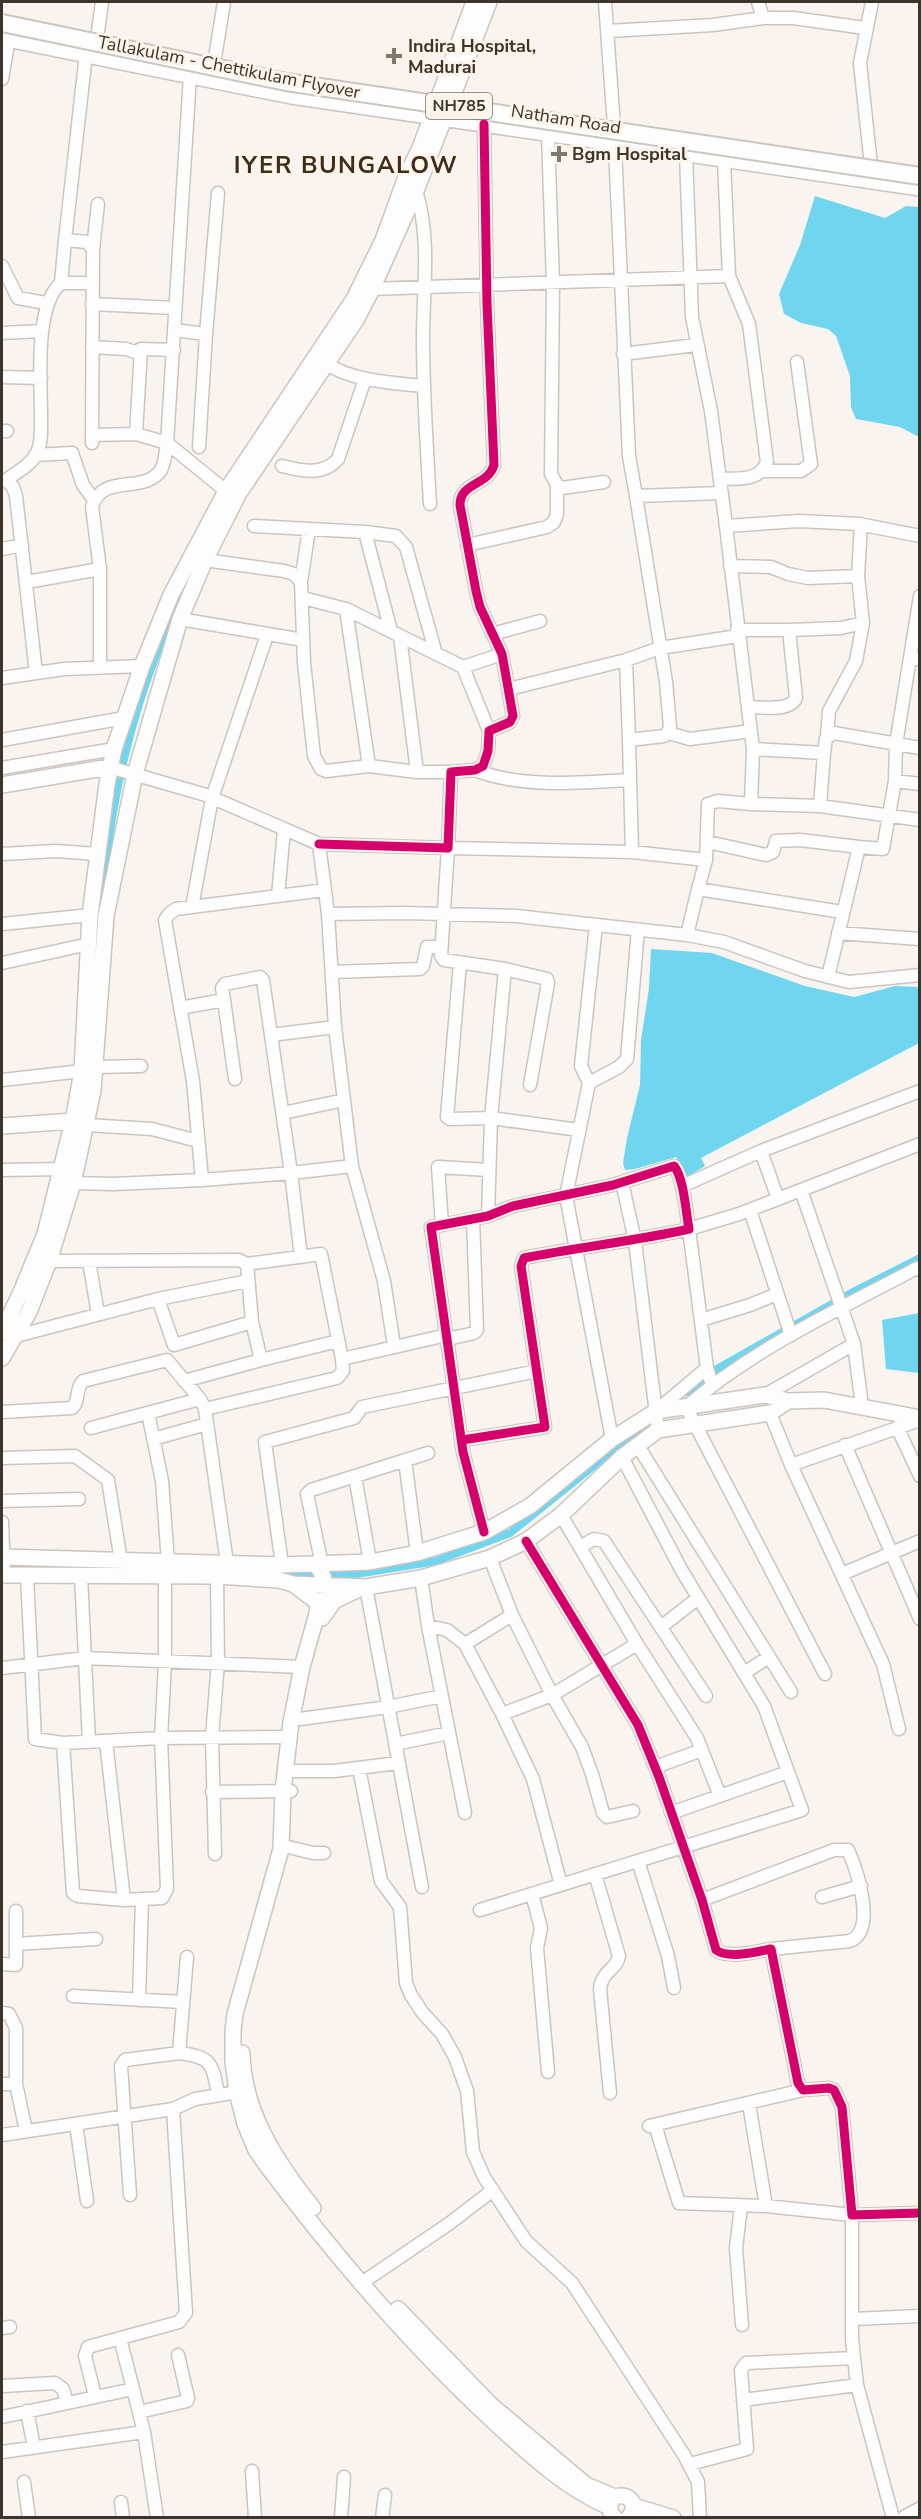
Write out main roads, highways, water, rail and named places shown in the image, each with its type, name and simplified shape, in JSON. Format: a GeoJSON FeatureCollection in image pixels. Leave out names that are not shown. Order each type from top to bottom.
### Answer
{"type":"FeatureCollection","features":[{"type":"Feature","properties":{"kind":"highway","name":"Tallakulam - Chettikulam Flyover"},"geometry":{"type":"LineString","coordinates":[[2,22],[286,82],[920,174]]}},
{"type":"Feature","properties":{"kind":"highway","name":"Tallakulam - Chettikulam Flyover"},"geometry":{"type":"LineString","coordinates":[[4,37],[286,92],[914,186]]}},
{"type":"Feature","properties":{"kind":"main road"},"geometry":{"type":"LineString","coordinates":[[445,100],[474,2]]}},
{"type":"Feature","properties":{"kind":"main road"},"geometry":{"type":"LineString","coordinates":[[89,1069],[90,915],[97,854],[122,771],[205,560],[239,493],[356,320],[372,289],[416,191],[445,100],[489,2]]}},
{"type":"Feature","properties":{"kind":"main road","name":"Natham Road"},"geometry":{"type":"LineString","coordinates":[[2,22],[286,78],[445,100],[920,174]]}},
{"type":"Feature","properties":{"kind":"main road","name":"Natham Road"},"geometry":{"type":"LineString","coordinates":[[4,37],[291,96],[439,116],[872,182],[914,186]]}},
{"type":"Feature","properties":{"kind":"main road"},"geometry":{"type":"LineString","coordinates":[[7,1331],[49,1261],[73,1183],[89,1069],[122,771],[114,749],[123,718],[171,595],[226,491],[354,299],[439,116]]}},
{"type":"Feature","properties":{"kind":"main road"},"geometry":{"type":"LineString","coordinates":[[2,785],[122,771]]}},
{"type":"Feature","properties":{"kind":"main road"},"geometry":{"type":"LineString","coordinates":[[2,1126],[80,1123]]}},
{"type":"Feature","properties":{"kind":"main road"},"geometry":{"type":"LineString","coordinates":[[2,1358],[7,1331],[45,1234],[63,1169],[80,1123]]}},
{"type":"Feature","properties":{"kind":"main road"},"geometry":{"type":"LineString","coordinates":[[293,1584],[325,1573],[417,1553],[484,1532],[530,1506],[614,1438],[660,1416],[686,1407],[765,1395],[788,1401],[824,1400],[920,1419]]}},
{"type":"Feature","properties":{"kind":"main road"},"geometry":{"type":"LineString","coordinates":[[660,1416],[695,1423],[770,1413],[788,1401]]}},
{"type":"Feature","properties":{"kind":"main road"},"geometry":{"type":"LineString","coordinates":[[321,1610],[334,1601],[365,1587],[421,1578],[490,1558],[526,1541],[561,1515],[629,1452],[660,1416]]}},
{"type":"Feature","properties":{"kind":"main road"},"geometry":{"type":"LineString","coordinates":[[614,1438],[629,1452]]}},
{"type":"Feature","properties":{"kind":"main road"},"geometry":{"type":"LineString","coordinates":[[3,1566],[121,1561],[167,1569],[226,1572],[279,1580],[293,1584],[313,1596],[321,1610],[287,1790],[281,1849],[235,2014],[233,2061],[243,2091],[267,2144],[302,2194],[369,2277],[491,2405],[620,2512]]}},
{"type":"Feature","properties":{"kind":"main road"},"geometry":{"type":"LineString","coordinates":[[226,1572],[282,1565],[325,1573],[365,1587]]}},
{"type":"Feature","properties":{"kind":"main road"},"geometry":{"type":"LineString","coordinates":[[3,1566],[27,1576],[81,1576],[167,1569]]}},
{"type":"Feature","properties":{"kind":"main road"},"geometry":{"type":"LineString","coordinates":[[325,1573],[327,1597],[302,1667],[288,1737],[288,1847],[241,2026],[245,2124],[256,2150],[344,2264],[442,2372],[528,2453],[564,2483],[620,2512],[673,2517]]}},
{"type":"Feature","properties":{"kind":"main road"},"geometry":{"type":"LineString","coordinates":[[905,2517],[920,2510]]}},
{"type":"Feature","properties":{"kind":"water"},"geometry":{"type":"Polygon","coordinates":[[[815,196],[885,218],[906,206],[919,207],[919,437],[900,427],[856,419],[851,407],[850,376],[836,336],[828,329],[801,323],[784,314],[779,294],[800,245],[815,196]]]}},
{"type":"Feature","properties":{"kind":"water"},"geometry":{"type":"Polygon","coordinates":[[[651,949],[712,953],[805,986],[854,997],[895,986],[919,987],[919,1043],[701,1158],[705,1166],[687,1177],[676,1157],[625,1170],[623,1163],[627,1138],[640,1085],[641,1040],[649,988],[651,949]]]}},
{"type":"Feature","properties":{"kind":"water"},"geometry":{"type":"Polygon","coordinates":[[[919,1313],[919,1373],[886,1369],[882,1320],[919,1313]]]}},
{"type":"Feature","properties":{"kind":"waterway"},"geometry":{"type":"LineString","coordinates":[[100,914],[114,808],[132,729],[158,650],[195,564]]}},
{"type":"Feature","properties":{"kind":"waterway"},"geometry":{"type":"LineString","coordinates":[[687,1392],[717,1369],[855,1291],[920,1258]]}},
{"type":"Feature","properties":{"kind":"waterway"},"geometry":{"type":"LineString","coordinates":[[278,1572],[356,1574],[436,1561],[510,1533],[637,1431]]}},
{"type":"Feature","properties":{"kind":"waterway"},"geometry":{"type":"LineString","coordinates":[[2,1566],[94,1568]]}},
{"type":"Feature","properties":{"kind":"place","name":"Indira Hospital, Madurai"},"geometry":{"type":"Point","coordinates":[394,56]}},
{"type":"Feature","properties":{"kind":"place","name":"Bgm Hospital"},"geometry":{"type":"Point","coordinates":[559,154]}},
{"type":"Feature","properties":{"kind":"district","name":"IYER BUNGALOW"},"geometry":{"type":"Point","coordinates":[346,165]}}]}
